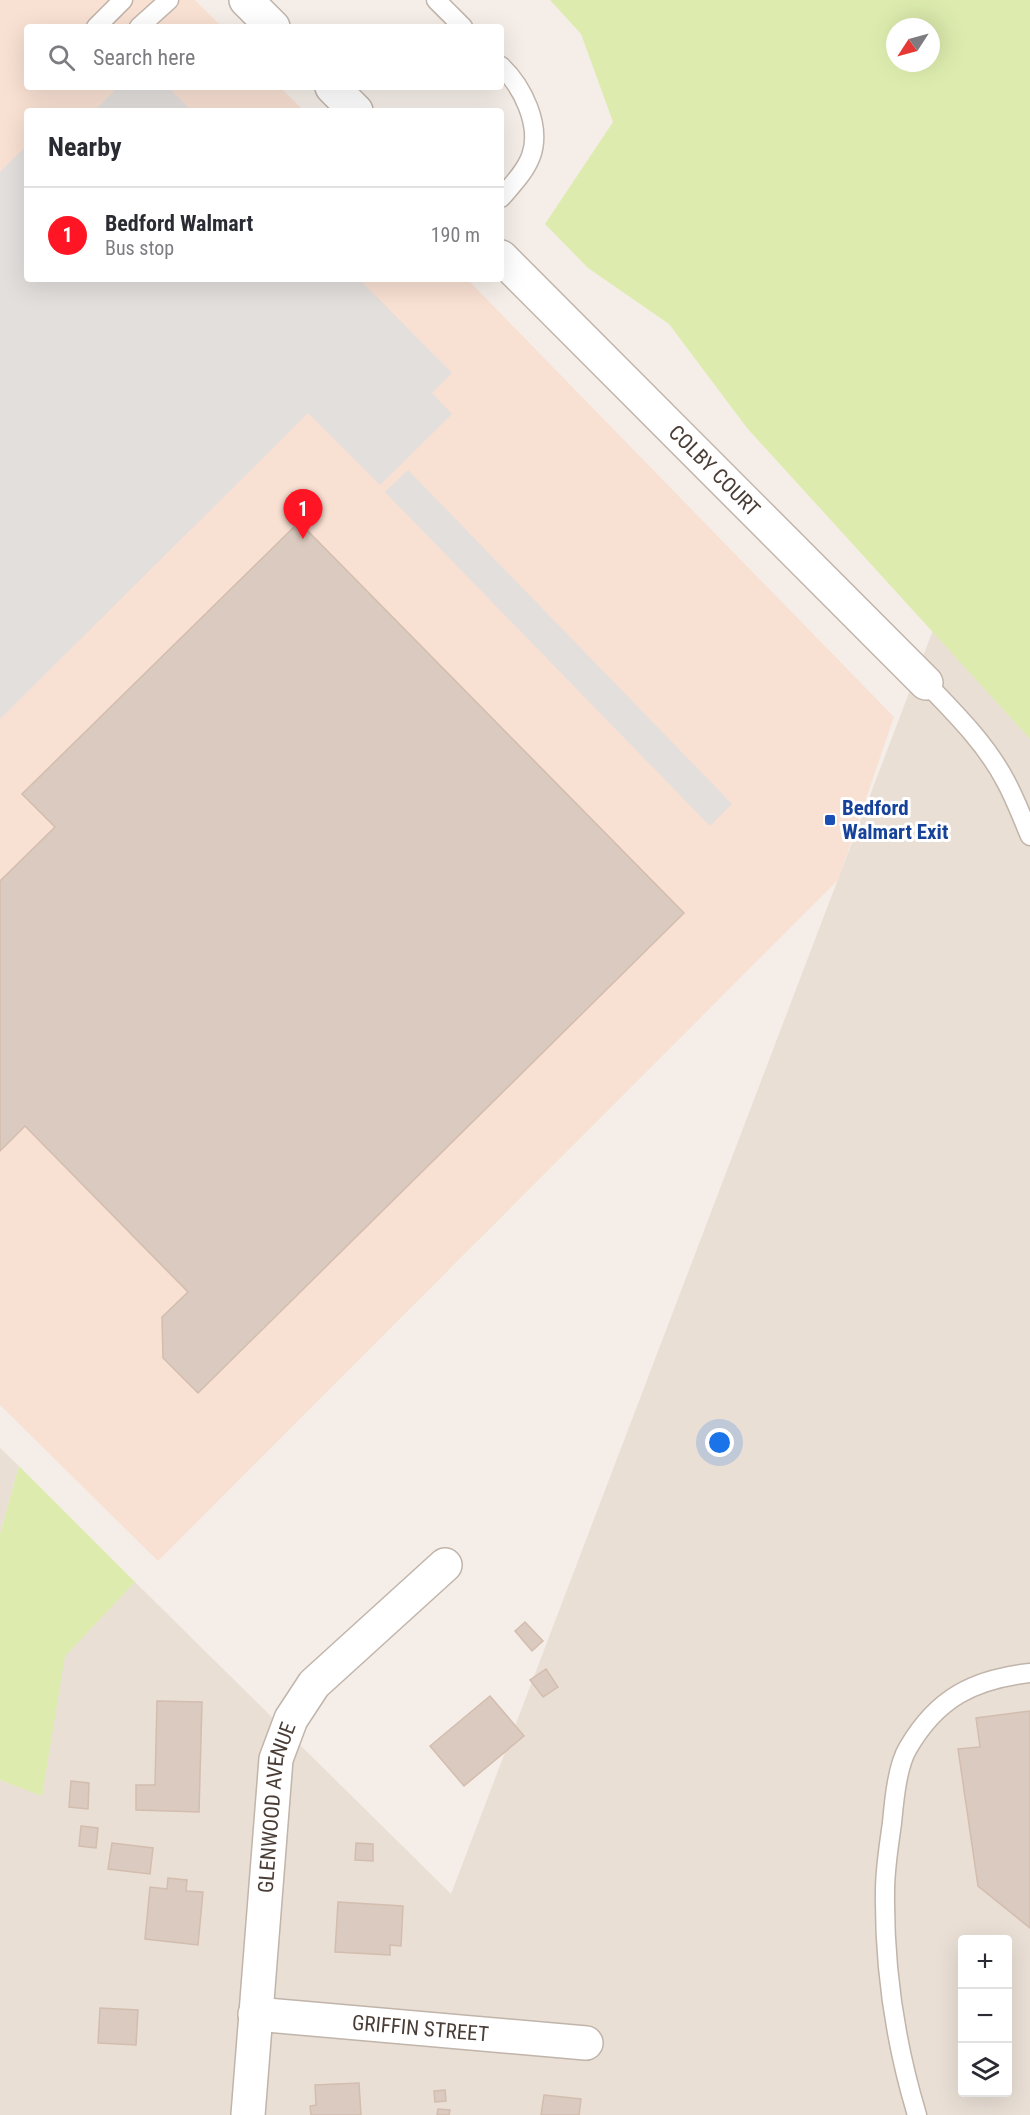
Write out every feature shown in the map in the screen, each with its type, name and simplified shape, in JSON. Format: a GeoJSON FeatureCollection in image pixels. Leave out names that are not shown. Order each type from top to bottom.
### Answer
{"type":"FeatureCollection","features":[{"type":"Feature","properties":{"kind":"street"},"geometry":{"type":"LineString","coordinates":[[246,0],[270,24]]}},
{"type":"Feature","properties":{"kind":"street"},"geometry":{"type":"LineString","coordinates":[[335,90],[353,108]]}},
{"type":"Feature","properties":{"kind":"street","name":"COLBY COURT"},"geometry":{"type":"LineString","coordinates":[[504,261],[926,683]]}},
{"type":"Feature","properties":{"kind":"street","name":"GLENWOOD AVENUE"},"geometry":{"type":"LineString","coordinates":[[248,2115],[276,1759],[291,1719],[315,1684],[445,1565]]}},
{"type":"Feature","properties":{"kind":"street","name":"GRIFFIN STREET"},"geometry":{"type":"LineString","coordinates":[[255,2014],[586,2043]]}},
{"type":"Feature","properties":{"kind":"lane"},"geometry":{"type":"LineString","coordinates":[[99,24],[123,0]]}},
{"type":"Feature","properties":{"kind":"lane"},"geometry":{"type":"LineString","coordinates":[[143,24],[169,0]]}},
{"type":"Feature","properties":{"kind":"lane"},"geometry":{"type":"LineString","coordinates":[[436,0],[460,24]]}},
{"type":"Feature","properties":{"kind":"lane"},"geometry":{"type":"LineString","coordinates":[[504,69],[512,77],[527,103],[534,133],[532,154],[522,172],[504,194]]}},
{"type":"Feature","properties":{"kind":"lane"},"geometry":{"type":"LineString","coordinates":[[926,683],[959,717],[985,750],[1005,780],[1030,836]]}},
{"type":"Feature","properties":{"kind":"lane"},"geometry":{"type":"LineString","coordinates":[[917,2115],[906,2078],[890,1994],[885,1890],[895,1791],[906,1750],[930,1716],[962,1691],[1002,1676],[1030,1673]]}},
{"type":"Feature","properties":{"kind":"shaded area"},"geometry":{"type":"Polygon","coordinates":[[[0,0],[195,0],[219,24],[24,24],[24,90],[283,90],[301,108],[24,108],[24,282],[470,282],[894,717],[838,880],[158,1561],[0,1405],[0,0]]]}},
{"type":"Feature","properties":{"kind":"shaded area"},"geometry":{"type":"Polygon","coordinates":[[[617,0],[1030,0],[1030,2115],[0,2115],[0,1780],[42,1795],[64,1656],[135,1582],[451,1894],[933,630],[617,0]]]}},
{"type":"Feature","properties":{"kind":"shaded area"},"geometry":{"type":"Polygon","coordinates":[[[115,90],[171,90],[189,108],[97,108],[115,90]]]}},
{"type":"Feature","properties":{"kind":"shaded area"},"geometry":{"type":"Polygon","coordinates":[[[24,148],[24,282],[362,282],[452,373],[432,393],[452,414],[380,485],[308,413],[0,719],[0,172],[24,148]]]}},
{"type":"Feature","properties":{"kind":"shaded area"},"geometry":{"type":"Polygon","coordinates":[[[408,470],[732,804],[710,826],[385,492],[408,470]]]}},
{"type":"Feature","properties":{"kind":"shaded area"},"geometry":{"type":"Polygon","coordinates":[[[0,1448],[19,1466],[0,1534],[0,1448]]]}},
{"type":"Feature","properties":{"kind":"green space"},"geometry":{"type":"Polygon","coordinates":[[[550,0],[1030,0],[1030,739],[747,428],[669,324],[588,268],[545,224],[613,122],[581,34],[550,0]]]}},
{"type":"Feature","properties":{"kind":"green space"},"geometry":{"type":"Polygon","coordinates":[[[19,1466],[135,1582],[65,1656],[42,1796],[0,1780],[0,1534],[19,1466]]]}},
{"type":"Feature","properties":{"kind":"building"},"geometry":{"type":"Polygon","coordinates":[[[299,522],[684,913],[198,1393],[163,1358],[162,1317],[188,1292],[25,1126],[0,1151],[0,881],[55,827],[22,794],[299,522]]]}},
{"type":"Feature","properties":{"kind":"building"},"geometry":{"type":"Polygon","coordinates":[[[525,1622],[543,1641],[532,1651],[515,1631],[525,1622]]]}},
{"type":"Feature","properties":{"kind":"building"},"geometry":{"type":"Polygon","coordinates":[[[546,1669],[558,1687],[543,1697],[530,1680],[546,1669]]]}},
{"type":"Feature","properties":{"kind":"building"},"geometry":{"type":"Polygon","coordinates":[[[490,1696],[524,1736],[464,1786],[430,1746],[490,1696]]]}},
{"type":"Feature","properties":{"kind":"building"},"geometry":{"type":"Polygon","coordinates":[[[157,1701],[202,1702],[199,1812],[136,1810],[136,1785],[155,1785],[157,1701]]]}},
{"type":"Feature","properties":{"kind":"building"},"geometry":{"type":"Polygon","coordinates":[[[1030,1711],[1030,1928],[978,1886],[958,1749],[980,1747],[976,1718],[1030,1711]]]}},
{"type":"Feature","properties":{"kind":"building"},"geometry":{"type":"Polygon","coordinates":[[[71,1781],[89,1783],[88,1809],[69,1807],[71,1781]]]}},
{"type":"Feature","properties":{"kind":"building"},"geometry":{"type":"Polygon","coordinates":[[[81,1826],[98,1828],[96,1848],[79,1846],[81,1826]]]}},
{"type":"Feature","properties":{"kind":"building"},"geometry":{"type":"Polygon","coordinates":[[[112,1843],[153,1848],[150,1874],[108,1869],[112,1843]]]}},
{"type":"Feature","properties":{"kind":"building"},"geometry":{"type":"Polygon","coordinates":[[[356,1843],[373,1844],[373,1861],[355,1860],[356,1843]]]}},
{"type":"Feature","properties":{"kind":"building"},"geometry":{"type":"Polygon","coordinates":[[[168,1878],[187,1880],[186,1891],[203,1892],[198,1945],[145,1939],[150,1887],[167,1889],[168,1878]]]}},
{"type":"Feature","properties":{"kind":"building"},"geometry":{"type":"Polygon","coordinates":[[[338,1902],[403,1906],[401,1946],[390,1945],[390,1955],[335,1952],[338,1902]]]}},
{"type":"Feature","properties":{"kind":"building"},"geometry":{"type":"Polygon","coordinates":[[[100,2008],[138,2010],[136,2045],[98,2043],[100,2008]]]}},
{"type":"Feature","properties":{"kind":"building"},"geometry":{"type":"Polygon","coordinates":[[[359,2083],[361,2115],[311,2115],[310,2106],[316,2105],[315,2085],[359,2083]]]}},
{"type":"Feature","properties":{"kind":"building"},"geometry":{"type":"Polygon","coordinates":[[[445,2090],[446,2101],[435,2102],[434,2091],[445,2090]]]}},
{"type":"Feature","properties":{"kind":"building"},"geometry":{"type":"Polygon","coordinates":[[[544,2095],[581,2099],[579,2115],[541,2115],[544,2095]]]}},
{"type":"Feature","properties":{"kind":"building"},"geometry":{"type":"Polygon","coordinates":[[[438,2109],[450,2110],[449,2115],[437,2115],[438,2109]]]}},
{"type":"Feature","properties":{"kind":"place","name":"Bedford Walmart"},"geometry":{"type":"Point","coordinates":[303,539]}},
{"type":"Feature","properties":{"kind":"place","name":"Bedford Walmart Exit"},"geometry":{"type":"Point","coordinates":[830,820]}}]}
